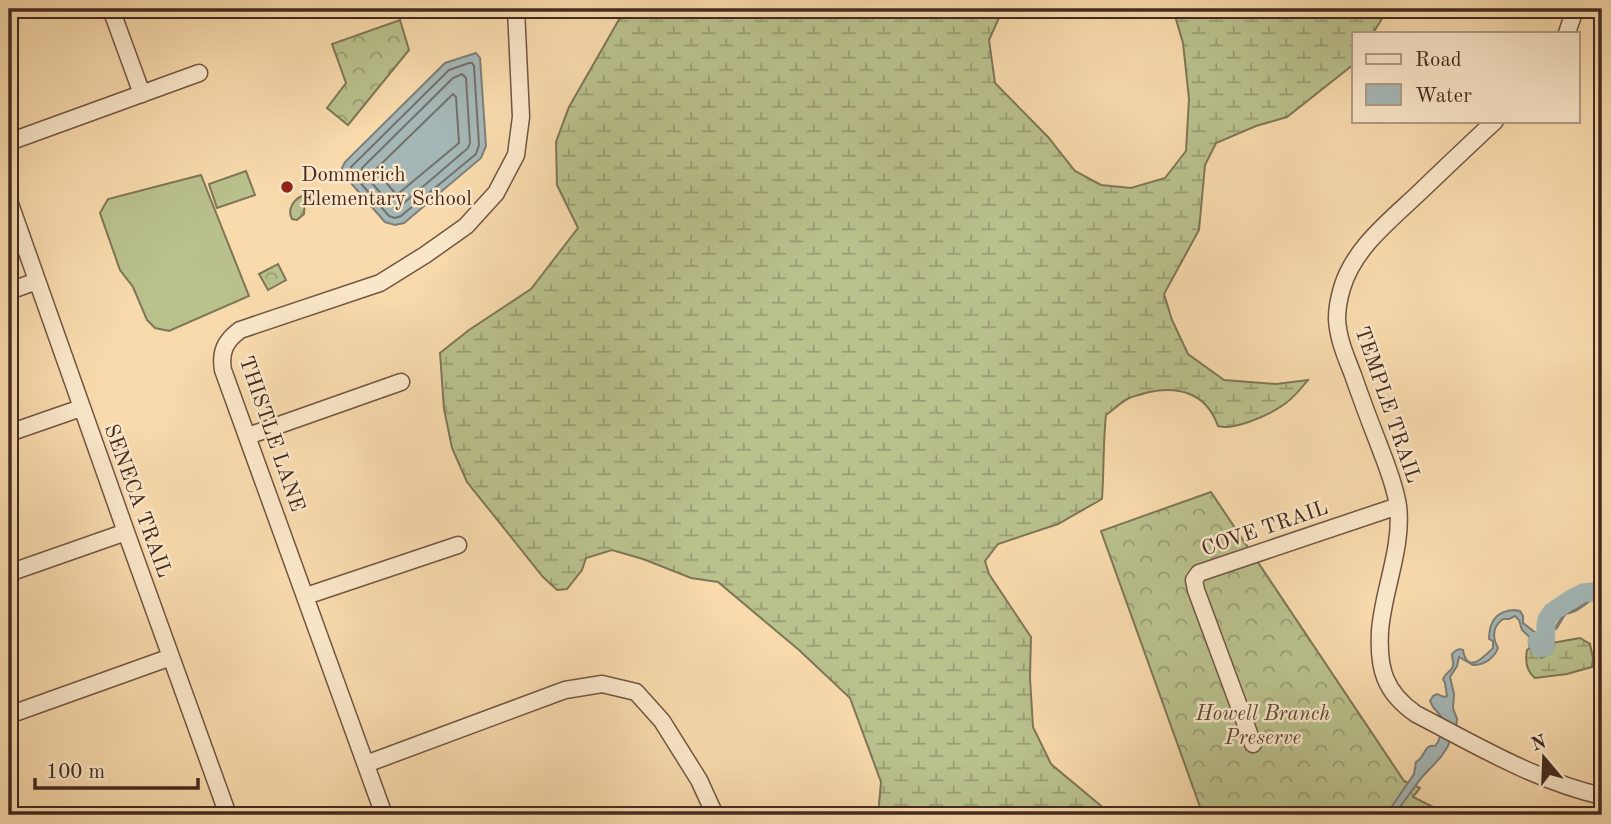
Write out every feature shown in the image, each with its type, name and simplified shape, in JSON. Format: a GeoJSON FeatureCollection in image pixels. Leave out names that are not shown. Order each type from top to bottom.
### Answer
{"type":"FeatureCollection","features":[{"type":"Feature","properties":{"kind":"street"},"geometry":{"type":"LineString","coordinates":[[111,9],[142,94]]}},
{"type":"Feature","properties":{"kind":"street","name":"THISTLE LANE"},"geometry":{"type":"LineString","coordinates":[[384,815],[221,360],[224,347],[240,330],[380,283],[466,226],[496,193],[516,155],[521,117],[516,9]]}},
{"type":"Feature","properties":{"kind":"street"},"geometry":{"type":"LineString","coordinates":[[1567,32],[1575,9]]}},
{"type":"Feature","properties":{"kind":"street"},"geometry":{"type":"LineString","coordinates":[[9,142],[199,73]]}},
{"type":"Feature","properties":{"kind":"street","name":"TEMPLE TRAIL"},"geometry":{"type":"LineString","coordinates":[[1494,122],[1374,235],[1353,262],[1342,288],[1337,313],[1343,349],[1388,469],[1398,506],[1396,543],[1381,622],[1381,666],[1388,686],[1400,701],[1416,714],[1552,781],[1602,796]]}},
{"type":"Feature","properties":{"kind":"street","name":"SENECA TRAIL"},"geometry":{"type":"LineString","coordinates":[[9,201],[228,815]]}},
{"type":"Feature","properties":{"kind":"street"},"geometry":{"type":"LineString","coordinates":[[9,291],[37,281]]}},
{"type":"Feature","properties":{"kind":"street"},"geometry":{"type":"LineString","coordinates":[[248,436],[401,382]]}},
{"type":"Feature","properties":{"kind":"street"},"geometry":{"type":"LineString","coordinates":[[9,433],[81,408]]}},
{"type":"Feature","properties":{"kind":"street","name":"COVE TRAIL"},"geometry":{"type":"LineString","coordinates":[[1252,744],[1194,580],[1199,573],[1398,506]]}},
{"type":"Feature","properties":{"kind":"street"},"geometry":{"type":"LineString","coordinates":[[9,573],[125,532]]}},
{"type":"Feature","properties":{"kind":"street"},"geometry":{"type":"LineString","coordinates":[[306,596],[458,545]]}},
{"type":"Feature","properties":{"kind":"street"},"geometry":{"type":"LineString","coordinates":[[9,715],[172,657]]}},
{"type":"Feature","properties":{"kind":"street"},"geometry":{"type":"LineString","coordinates":[[366,764],[565,690],[602,684],[636,692],[662,721],[699,779],[715,815]]}},
{"type":"Feature","properties":{"kind":"green space"},"geometry":{"type":"Polygon","coordinates":[[[625,9],[1003,9],[989,40],[995,83],[1048,137],[1075,171],[1101,185],[1131,188],[1165,178],[1186,151],[1189,99],[1183,43],[1173,9],[1388,9],[1374,32],[1352,32],[1352,66],[1287,117],[1256,126],[1216,143],[1205,165],[1199,230],[1164,294],[1172,320],[1188,354],[1224,380],[1276,384],[1308,380],[1292,398],[1274,411],[1249,422],[1224,427],[1218,426],[1206,405],[1189,394],[1168,390],[1131,397],[1106,415],[1102,499],[1058,524],[998,544],[985,561],[989,574],[1031,637],[1033,727],[1051,764],[1112,815],[878,815],[881,782],[850,698],[799,650],[718,582],[691,578],[612,550],[586,558],[582,570],[567,589],[557,590],[543,577],[467,482],[452,448],[444,409],[440,353],[469,330],[531,289],[578,228],[557,185],[556,142],[569,107],[625,9]]]}},
{"type":"Feature","properties":{"kind":"green space"},"geometry":{"type":"Polygon","coordinates":[[[400,20],[409,50],[348,125],[327,108],[346,83],[332,44],[400,20]]]}},
{"type":"Feature","properties":{"kind":"green space"},"geometry":{"type":"Polygon","coordinates":[[[246,171],[255,195],[217,208],[209,184],[246,171]]]}},
{"type":"Feature","properties":{"kind":"green space"},"geometry":{"type":"Polygon","coordinates":[[[201,175],[249,296],[169,331],[155,328],[147,320],[133,287],[120,270],[100,213],[108,199],[201,175]]]}},
{"type":"Feature","properties":{"kind":"green space"},"geometry":{"type":"Polygon","coordinates":[[[302,196],[305,198],[304,214],[297,220],[292,219],[292,206],[302,196]]]}},
{"type":"Feature","properties":{"kind":"green space"},"geometry":{"type":"Polygon","coordinates":[[[278,264],[286,280],[268,290],[259,274],[278,264]]]}},
{"type":"Feature","properties":{"kind":"green space","name":"Howell Branch Preserve"},"geometry":{"type":"Polygon","coordinates":[[[1211,492],[1404,781],[1420,788],[1413,797],[1449,815],[1203,815],[1101,531],[1211,492]]]}},
{"type":"Feature","properties":{"kind":"green space"},"geometry":{"type":"Polygon","coordinates":[[[1580,638],[1590,644],[1592,667],[1567,674],[1535,678],[1528,669],[1527,650],[1530,648],[1536,655],[1548,654],[1552,643],[1580,638]]]}},
{"type":"Feature","properties":{"kind":"water"},"geometry":{"type":"Polygon","coordinates":[[[476,53],[480,58],[486,146],[481,158],[404,223],[395,225],[385,222],[343,174],[345,162],[445,63],[476,53]]]}},
{"type":"Feature","properties":{"kind":"water"},"geometry":{"type":"Polygon","coordinates":[[[1514,610],[1520,611],[1523,623],[1537,634],[1542,645],[1544,637],[1549,639],[1548,653],[1541,658],[1532,651],[1529,646],[1533,640],[1522,630],[1515,616],[1503,619],[1497,625],[1494,636],[1498,648],[1488,660],[1473,665],[1459,657],[1450,677],[1454,694],[1453,708],[1457,719],[1456,729],[1441,757],[1422,777],[1394,815],[1386,815],[1414,774],[1416,762],[1428,747],[1435,746],[1438,742],[1445,721],[1430,701],[1437,694],[1447,696],[1443,679],[1453,666],[1452,654],[1461,649],[1468,662],[1481,659],[1493,648],[1489,633],[1495,618],[1514,610]]]}},
{"type":"Feature","properties":{"kind":"waterway"},"geometry":{"type":"LineString","coordinates":[[1537,641],[1540,648],[1545,647],[1547,619],[1552,612],[1583,593],[1602,595]]}},
{"type":"Feature","properties":{"kind":"waterway"},"geometry":{"type":"LineString","coordinates":[[1546,641],[1565,613],[1576,610],[1592,599],[1602,597]]}},
{"type":"Feature","properties":{"kind":"place","name":"Dommerich Elementary School"},"geometry":{"type":"Point","coordinates":[287,187]}}]}
